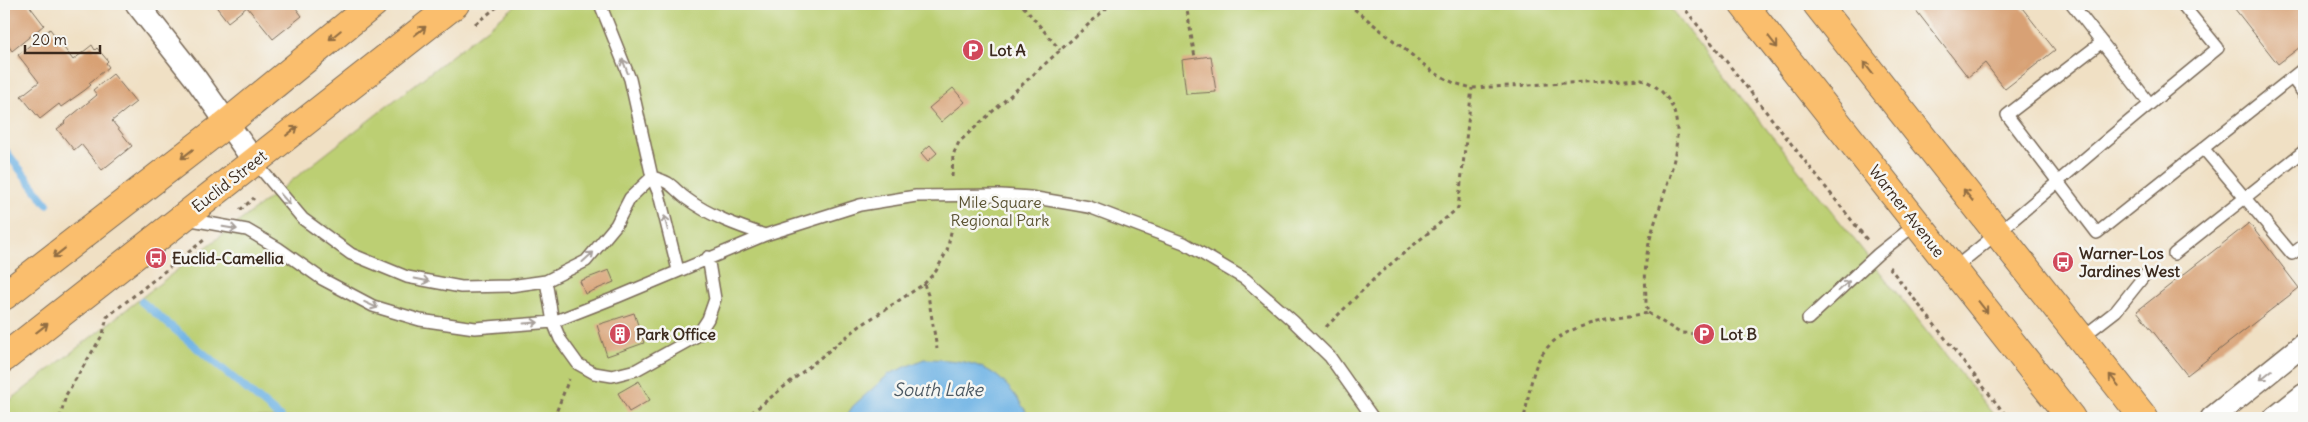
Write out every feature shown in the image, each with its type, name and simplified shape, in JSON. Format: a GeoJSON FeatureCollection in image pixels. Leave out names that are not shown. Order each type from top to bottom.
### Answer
{"type":"FeatureCollection","features":[{"type":"Feature","properties":{"kind":"main road"},"geometry":{"type":"LineString","coordinates":[[4,296],[226,124],[373,4]]}},
{"type":"Feature","properties":{"kind":"main road","name":"Euclid Street"},"geometry":{"type":"LineString","coordinates":[[4,358],[455,4]]}},
{"type":"Feature","properties":{"kind":"main road","name":"Warner Avenue"},"geometry":{"type":"LineString","coordinates":[[1743,4],[2071,418]]}},
{"type":"Feature","properties":{"kind":"main road"},"geometry":{"type":"LineString","coordinates":[[1817,4],[2144,418]]}},
{"type":"Feature","properties":{"kind":"street"},"geometry":{"type":"LineString","coordinates":[[137,4],[196,79],[254,162]]}},
{"type":"Feature","properties":{"kind":"street"},"geometry":{"type":"LineString","coordinates":[[2212,418],[2304,344]]}},
{"type":"Feature","properties":{"kind":"street"},"geometry":{"type":"LineString","coordinates":[[2275,418],[2304,395]]}},
{"type":"Feature","properties":{"kind":"lane"},"geometry":{"type":"LineString","coordinates":[[600,4],[630,79],[652,177],[659,194],[678,270]]}},
{"type":"Feature","properties":{"kind":"lane"},"geometry":{"type":"LineString","coordinates":[[2072,4],[2150,104]]}},
{"type":"Feature","properties":{"kind":"lane"},"geometry":{"type":"LineString","coordinates":[[1953,269],[1999,233],[2057,180],[2218,48],[2182,4]]}},
{"type":"Feature","properties":{"kind":"lane"},"geometry":{"type":"LineString","coordinates":[[2102,42],[2008,116],[2096,233],[2304,68]]}},
{"type":"Feature","properties":{"kind":"lane"},"geometry":{"type":"LineString","coordinates":[[2292,78],[2304,94]]}},
{"type":"Feature","properties":{"kind":"lane"},"geometry":{"type":"LineString","coordinates":[[2203,148],[2292,254],[2304,245]]}},
{"type":"Feature","properties":{"kind":"lane"},"geometry":{"type":"LineString","coordinates":[[2174,254],[2304,151]]}},
{"type":"Feature","properties":{"kind":"lane"},"geometry":{"type":"LineString","coordinates":[[254,162],[303,220],[351,254],[408,277],[461,288],[510,286],[546,281],[586,261],[616,225],[630,198],[652,177]]}},
{"type":"Feature","properties":{"kind":"lane"},"geometry":{"type":"LineString","coordinates":[[652,177],[668,181],[687,199],[721,218],[765,235]]}},
{"type":"Feature","properties":{"kind":"lane"},"geometry":{"type":"LineString","coordinates":[[182,218],[247,230],[278,248],[322,280],[373,306],[420,320],[475,328],[553,322],[765,235],[860,205],[916,196],[1002,195],[1030,197],[1089,207],[1184,243],[1245,279],[1330,357],[1373,418]]}},
{"type":"Feature","properties":{"kind":"lane"},"geometry":{"type":"LineString","coordinates":[[1808,320],[1878,254],[1916,224]]}},
{"type":"Feature","properties":{"kind":"lane"},"geometry":{"type":"LineString","coordinates":[[546,281],[553,322],[560,339],[578,364],[594,373],[612,376],[636,370],[697,336],[708,319],[715,299],[708,257]]}},
{"type":"Feature","properties":{"kind":"lane"},"geometry":{"type":"LineString","coordinates":[[2080,339],[2116,311],[2144,276]]}},
{"type":"Feature","properties":{"kind":"path"},"geometry":{"type":"LineString","coordinates":[[744,418],[860,326],[924,284],[936,271],[947,251],[955,216],[953,155],[959,142],[1111,4]]}},
{"type":"Feature","properties":{"kind":"path"},"geometry":{"type":"LineString","coordinates":[[1186,4],[1195,58]]}},
{"type":"Feature","properties":{"kind":"path"},"geometry":{"type":"LineString","coordinates":[[1348,4],[1433,72],[1454,83],[1472,88],[1642,79],[1661,90],[1671,103],[1677,120],[1677,146],[1646,254],[1646,305],[1648,313],[1680,334],[1701,334]]}},
{"type":"Feature","properties":{"kind":"path"},"geometry":{"type":"LineString","coordinates":[[1681,4],[2008,418]]}},
{"type":"Feature","properties":{"kind":"path"},"geometry":{"type":"LineString","coordinates":[[1023,6],[1060,50]]}},
{"type":"Feature","properties":{"kind":"path"},"geometry":{"type":"LineString","coordinates":[[1313,340],[1380,273],[1458,208],[1472,88]]}},
{"type":"Feature","properties":{"kind":"path"},"geometry":{"type":"LineString","coordinates":[[924,284],[928,295],[937,349]]}},
{"type":"Feature","properties":{"kind":"path"},"geometry":{"type":"LineString","coordinates":[[1524,418],[1536,366],[1546,348],[1566,333],[1587,324],[1648,313]]}},
{"type":"Feature","properties":{"kind":"path"},"geometry":{"type":"LineString","coordinates":[[554,418],[571,373],[578,364]]}},
{"type":"Feature","properties":{"kind":"green space","name":"Mile Square Regional Park"},"geometry":{"type":"Polygon","coordinates":[[[518,4],[1667,4],[1996,418],[4,418],[4,405],[518,4]]]}},
{"type":"Feature","properties":{"kind":"water","name":"South Lake"},"geometry":{"type":"Polygon","coordinates":[[[924,359],[961,362],[988,370],[1009,388],[1030,418],[845,418],[853,406],[889,374],[924,359]]]}},
{"type":"Feature","properties":{"kind":"building"},"geometry":{"type":"Polygon","coordinates":[[[4,4],[28,4],[44,25],[12,51],[4,39],[4,4]]]}},
{"type":"Feature","properties":{"kind":"building"},"geometry":{"type":"Polygon","coordinates":[[[214,4],[293,4],[302,16],[273,39],[247,7],[228,22],[214,4]]]}},
{"type":"Feature","properties":{"kind":"building"},"geometry":{"type":"Polygon","coordinates":[[[1911,4],[2019,4],[2055,50],[2005,89],[1985,63],[1968,77],[1911,4]]]}},
{"type":"Feature","properties":{"kind":"building"},"geometry":{"type":"Polygon","coordinates":[[[2231,4],[2304,4],[2304,44],[2278,64],[2231,4]]]}},
{"type":"Feature","properties":{"kind":"building"},"geometry":{"type":"Polygon","coordinates":[[[50,29],[73,60],[92,45],[108,61],[106,63],[109,67],[89,83],[91,85],[85,90],[61,107],[59,104],[40,119],[21,96],[39,82],[18,55],[50,29]]]}},
{"type":"Feature","properties":{"kind":"building"},"geometry":{"type":"Polygon","coordinates":[[[1211,56],[1216,92],[1186,94],[1182,60],[1211,56]]]}},
{"type":"Feature","properties":{"kind":"building"},"geometry":{"type":"Polygon","coordinates":[[[113,74],[136,102],[112,121],[132,146],[102,170],[81,144],[74,150],[57,129],[97,95],[93,90],[113,74]]]}},
{"type":"Feature","properties":{"kind":"building"},"geometry":{"type":"Polygon","coordinates":[[[953,88],[965,102],[941,122],[929,108],[953,88]]]}},
{"type":"Feature","properties":{"kind":"building"},"geometry":{"type":"Polygon","coordinates":[[[930,145],[937,153],[928,161],[921,153],[930,145]]]}},
{"type":"Feature","properties":{"kind":"building"},"geometry":{"type":"Polygon","coordinates":[[[2249,223],[2299,288],[2187,375],[2137,311],[2249,223]]]}},
{"type":"Feature","properties":{"kind":"building"},"geometry":{"type":"Polygon","coordinates":[[[609,270],[614,282],[585,294],[580,281],[609,270]]]}},
{"type":"Feature","properties":{"kind":"building","name":"Park Office"},"geometry":{"type":"Polygon","coordinates":[[[634,313],[644,343],[607,356],[597,325],[634,313]]]}},
{"type":"Feature","properties":{"kind":"building"},"geometry":{"type":"Polygon","coordinates":[[[639,381],[650,400],[629,412],[618,393],[639,381]]]}},
{"type":"Feature","properties":{"kind":"waterway"},"geometry":{"type":"LineString","coordinates":[[4,149],[47,204]]}},
{"type":"Feature","properties":{"kind":"waterway"},"geometry":{"type":"LineString","coordinates":[[142,302],[281,418]]}},
{"type":"Feature","properties":{"kind":"place","name":"Lot A"},"geometry":{"type":"Point","coordinates":[973,50]}},
{"type":"Feature","properties":{"kind":"place","name":"Euclid-Camellia"},"geometry":{"type":"Point","coordinates":[156,258]}},
{"type":"Feature","properties":{"kind":"place","name":"Warner-Los Jardines West"},"geometry":{"type":"Point","coordinates":[2063,262]}},
{"type":"Feature","properties":{"kind":"place","name":"Park Office"},"geometry":{"type":"Point","coordinates":[620,334]}},
{"type":"Feature","properties":{"kind":"place","name":"Lot B"},"geometry":{"type":"Point","coordinates":[1704,334]}}]}
